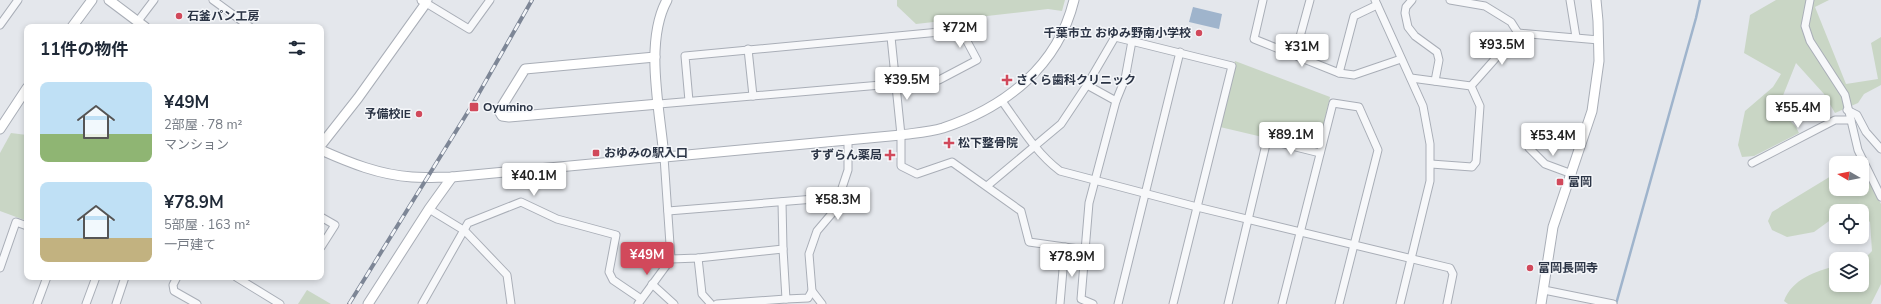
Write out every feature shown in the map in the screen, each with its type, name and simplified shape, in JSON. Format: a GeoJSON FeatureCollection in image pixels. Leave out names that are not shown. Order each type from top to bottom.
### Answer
{"type":"FeatureCollection","features":[{"type":"Feature","properties":{"kind":"street"},"geometry":{"type":"LineString","coordinates":[[0,25],[18,0]]}},
{"type":"Feature","properties":{"kind":"street"},"geometry":{"type":"LineString","coordinates":[[74,24],[92,0]]}},
{"type":"Feature","properties":{"kind":"street"},"geometry":{"type":"LineString","coordinates":[[109,0],[141,24],[154,0]]}},
{"type":"Feature","properties":{"kind":"street"},"geometry":{"type":"LineString","coordinates":[[213,0],[246,24]]}},
{"type":"Feature","properties":{"kind":"street"},"geometry":{"type":"LineString","coordinates":[[324,141],[364,89],[425,1],[469,28],[490,0]]}},
{"type":"Feature","properties":{"kind":"street"},"geometry":{"type":"LineString","coordinates":[[422,304],[465,231],[468,223],[521,202],[557,219],[616,235],[609,272],[614,280],[640,302],[671,259],[655,57],[658,29],[667,0]]}},
{"type":"Feature","properties":{"kind":"street"},"geometry":{"type":"LineString","coordinates":[[324,151],[353,164],[377,171],[411,177],[452,178],[664,156],[901,135],[942,128],[972,117],[1002,101],[1026,82],[1049,56],[1063,33],[1070,16],[1074,0]]}},
{"type":"Feature","properties":{"kind":"street"},"geometry":{"type":"LineString","coordinates":[[1263,0],[1254,39],[1339,72],[1354,75],[1401,59]]}},
{"type":"Feature","properties":{"kind":"street"},"geometry":{"type":"LineString","coordinates":[[1295,55],[1310,0]]}},
{"type":"Feature","properties":{"kind":"street"},"geometry":{"type":"LineString","coordinates":[[1412,0],[1406,7],[1405,13],[1408,27],[1415,36],[1437,52],[1439,60],[1434,81]]}},
{"type":"Feature","properties":{"kind":"street"},"geometry":{"type":"LineString","coordinates":[[1450,0],[1485,6],[1511,22],[1518,32]]}},
{"type":"Feature","properties":{"kind":"street"},"geometry":{"type":"LineString","coordinates":[[1570,0],[1576,36]]}},
{"type":"Feature","properties":{"kind":"street"},"geometry":{"type":"LineString","coordinates":[[1541,304],[1553,227],[1592,111],[1598,68],[1599,40],[1596,0]]}},
{"type":"Feature","properties":{"kind":"street"},"geometry":{"type":"LineString","coordinates":[[1810,0],[1805,26],[1810,41],[1845,95],[1847,110],[1851,120],[1858,150],[1880,191]]}},
{"type":"Feature","properties":{"kind":"street"},"geometry":{"type":"LineString","coordinates":[[1339,72],[1354,16],[1376,2],[1423,106],[1430,144],[1431,164],[1427,195],[1400,304]]}},
{"type":"Feature","properties":{"kind":"street"},"geometry":{"type":"LineString","coordinates":[[655,57],[525,69],[499,111],[502,116],[509,117],[939,80],[977,60],[961,30],[685,56],[689,101]]}},
{"type":"Feature","properties":{"kind":"street"},"geometry":{"type":"LineString","coordinates":[[1471,86],[1518,32]]}},
{"type":"Feature","properties":{"kind":"street"},"geometry":{"type":"LineString","coordinates":[[1518,32],[1576,36],[1599,40]]}},
{"type":"Feature","properties":{"kind":"street"},"geometry":{"type":"LineString","coordinates":[[891,37],[901,135],[901,166],[917,174],[952,162],[1021,211],[1029,242],[1086,250]]}},
{"type":"Feature","properties":{"kind":"street"},"geometry":{"type":"LineString","coordinates":[[987,186],[1061,124],[1087,85],[1115,37],[1232,66],[1173,304]]}},
{"type":"Feature","properties":{"kind":"street"},"geometry":{"type":"LineString","coordinates":[[1093,304],[1081,299],[1089,203],[1116,101],[1125,79],[1132,41]]}},
{"type":"Feature","properties":{"kind":"street"},"geometry":{"type":"LineString","coordinates":[[748,49],[753,96]]}},
{"type":"Feature","properties":{"kind":"street"},"geometry":{"type":"LineString","coordinates":[[1118,304],[1180,52]]}},
{"type":"Feature","properties":{"kind":"street"},"geometry":{"type":"LineString","coordinates":[[1411,78],[1471,86]]}},
{"type":"Feature","properties":{"kind":"street"},"geometry":{"type":"LineString","coordinates":[[1087,85],[1116,101]]}},
{"type":"Feature","properties":{"kind":"street"},"geometry":{"type":"LineString","coordinates":[[1431,164],[1472,166],[1476,162],[1480,106],[1471,86]]}},
{"type":"Feature","properties":{"kind":"street"},"geometry":{"type":"LineString","coordinates":[[1,124],[24,92]]}},
{"type":"Feature","properties":{"kind":"street"},"geometry":{"type":"LineString","coordinates":[[1002,101],[1035,147],[1048,162],[1060,171],[1095,182],[1354,244],[1411,260],[1450,268],[1453,274],[1446,304]]}},
{"type":"Feature","properties":{"kind":"street"},"geometry":{"type":"LineString","coordinates":[[1282,304],[1333,103],[1359,107],[1378,150],[1339,304]]}},
{"type":"Feature","properties":{"kind":"street"},"geometry":{"type":"LineString","coordinates":[[1847,110],[1857,115],[1866,132],[1881,149]]}},
{"type":"Feature","properties":{"kind":"street"},"geometry":{"type":"LineString","coordinates":[[1752,163],[1835,120],[1851,120]]}},
{"type":"Feature","properties":{"kind":"street"},"geometry":{"type":"LineString","coordinates":[[822,304],[812,291],[809,254],[817,231],[834,211],[839,197],[848,170],[848,140]]}},
{"type":"Feature","properties":{"kind":"street"},"geometry":{"type":"LineString","coordinates":[[1228,304],[1267,140],[1320,153]]}},
{"type":"Feature","properties":{"kind":"street"},"geometry":{"type":"LineString","coordinates":[[1529,148],[1545,164],[1572,174]]}},
{"type":"Feature","properties":{"kind":"street"},"geometry":{"type":"LineString","coordinates":[[368,304],[429,209],[452,178]]}},
{"type":"Feature","properties":{"kind":"street"},"geometry":{"type":"LineString","coordinates":[[668,211],[839,197]]}},
{"type":"Feature","properties":{"kind":"street"},"geometry":{"type":"LineString","coordinates":[[782,202],[786,299]]}},
{"type":"Feature","properties":{"kind":"street"},"geometry":{"type":"LineString","coordinates":[[429,209],[465,231],[507,275],[511,304]]}},
{"type":"Feature","properties":{"kind":"street"},"geometry":{"type":"LineString","coordinates":[[324,219],[335,225],[324,242]]}},
{"type":"Feature","properties":{"kind":"street"},"geometry":{"type":"LineString","coordinates":[[0,268],[16,222],[24,225]]}},
{"type":"Feature","properties":{"kind":"street"},"geometry":{"type":"LineString","coordinates":[[1060,304],[1065,247]]}},
{"type":"Feature","properties":{"kind":"street"},"geometry":{"type":"LineString","coordinates":[[671,259],[698,258],[783,248]]}},
{"type":"Feature","properties":{"kind":"street"},"geometry":{"type":"LineString","coordinates":[[698,258],[702,294],[711,304]]}},
{"type":"Feature","properties":{"kind":"street"},"geometry":{"type":"LineString","coordinates":[[37,304],[46,280]]}},
{"type":"Feature","properties":{"kind":"street"},"geometry":{"type":"LineString","coordinates":[[86,304],[95,280]]}},
{"type":"Feature","properties":{"kind":"street"},"geometry":{"type":"LineString","coordinates":[[116,304],[124,280]]}},
{"type":"Feature","properties":{"kind":"street"},"geometry":{"type":"LineString","coordinates":[[176,280],[173,285],[174,291],[197,304]]}},
{"type":"Feature","properties":{"kind":"street"},"geometry":{"type":"LineString","coordinates":[[241,280],[280,304]]}},
{"type":"Feature","properties":{"kind":"street"},"geometry":{"type":"LineString","coordinates":[[652,284],[672,303]]}},
{"type":"Feature","properties":{"kind":"street"},"geometry":{"type":"LineString","coordinates":[[1544,290],[1612,304]]}},
{"type":"Feature","properties":{"kind":"street"},"geometry":{"type":"LineString","coordinates":[[717,304],[786,299],[806,301],[812,291]]}},
{"type":"Feature","properties":{"kind":"green space"},"geometry":{"type":"Polygon","coordinates":[[[897,0],[1065,0],[1062,11],[1048,9],[916,24],[897,6],[897,0]]]}},
{"type":"Feature","properties":{"kind":"green space"},"geometry":{"type":"Polygon","coordinates":[[[1776,0],[1829,0],[1815,7],[1846,84],[1878,79],[1871,43],[1881,37],[1881,85],[1864,94],[1858,103],[1835,113],[1824,94],[1796,63],[1778,108],[1796,127],[1799,133],[1754,156],[1742,157],[1738,145],[1745,111],[1773,87],[1781,74],[1744,53],[1750,15],[1776,0]]]}},
{"type":"Feature","properties":{"kind":"green space"},"geometry":{"type":"Polygon","coordinates":[[[1235,61],[1330,97],[1318,150],[1220,127],[1235,61]]]}},
{"type":"Feature","properties":{"kind":"green space"},"geometry":{"type":"Polygon","coordinates":[[[11,133],[24,135],[24,220],[0,211],[0,153],[11,133]]]}},
{"type":"Feature","properties":{"kind":"green space"},"geometry":{"type":"Polygon","coordinates":[[[1829,177],[1829,196],[1869,196],[1869,181],[1881,204],[1881,284],[1871,304],[1788,304],[1784,301],[1788,293],[1799,282],[1813,273],[1829,268],[1829,292],[1869,292],[1869,254],[1872,251],[1869,204],[1829,204],[1829,221],[1814,232],[1787,237],[1772,230],[1768,221],[1772,212],[1829,177]]]}},
{"type":"Feature","properties":{"kind":"green space"},"geometry":{"type":"Polygon","coordinates":[[[307,290],[331,304],[298,304],[307,290]]]}},
{"type":"Feature","properties":{"kind":"water"},"geometry":{"type":"Polygon","coordinates":[[[1193,7],[1222,14],[1219,29],[1189,22],[1193,7]]]}},
{"type":"Feature","properties":{"kind":"waterway"},"geometry":{"type":"LineString","coordinates":[[1616,304],[1700,0]]}},
{"type":"Feature","properties":{"kind":"railway"},"geometry":{"type":"LineString","coordinates":[[349,304],[471,107],[532,0]]}},
{"type":"Feature","properties":{"kind":"place","name":"石釜パン工房"},"geometry":{"type":"Point","coordinates":[179,16]}},
{"type":"Feature","properties":{"kind":"place","name":"千葉市立 おゆみ野南小学校"},"geometry":{"type":"Point","coordinates":[1199,33]}},
{"type":"Feature","properties":{"kind":"place","name":"さくら歯科クリニック"},"geometry":{"type":"Point","coordinates":[1007,80]}},
{"type":"Feature","properties":{"kind":"place","name":"Oyumino"},"geometry":{"type":"Point","coordinates":[474,107]}},
{"type":"Feature","properties":{"kind":"place","name":"予備校IE"},"geometry":{"type":"Point","coordinates":[419,114]}},
{"type":"Feature","properties":{"kind":"place","name":"松下整骨院"},"geometry":{"type":"Point","coordinates":[949,143]}},
{"type":"Feature","properties":{"kind":"place","name":"おゆみの駅入口"},"geometry":{"type":"Point","coordinates":[596,153]}},
{"type":"Feature","properties":{"kind":"place","name":"すずらん薬局"},"geometry":{"type":"Point","coordinates":[890,155]}},
{"type":"Feature","properties":{"kind":"place","name":"富岡"},"geometry":{"type":"Point","coordinates":[1560,182]}},
{"type":"Feature","properties":{"kind":"place","name":"富岡長岡寺"},"geometry":{"type":"Point","coordinates":[1530,268]}}]}
